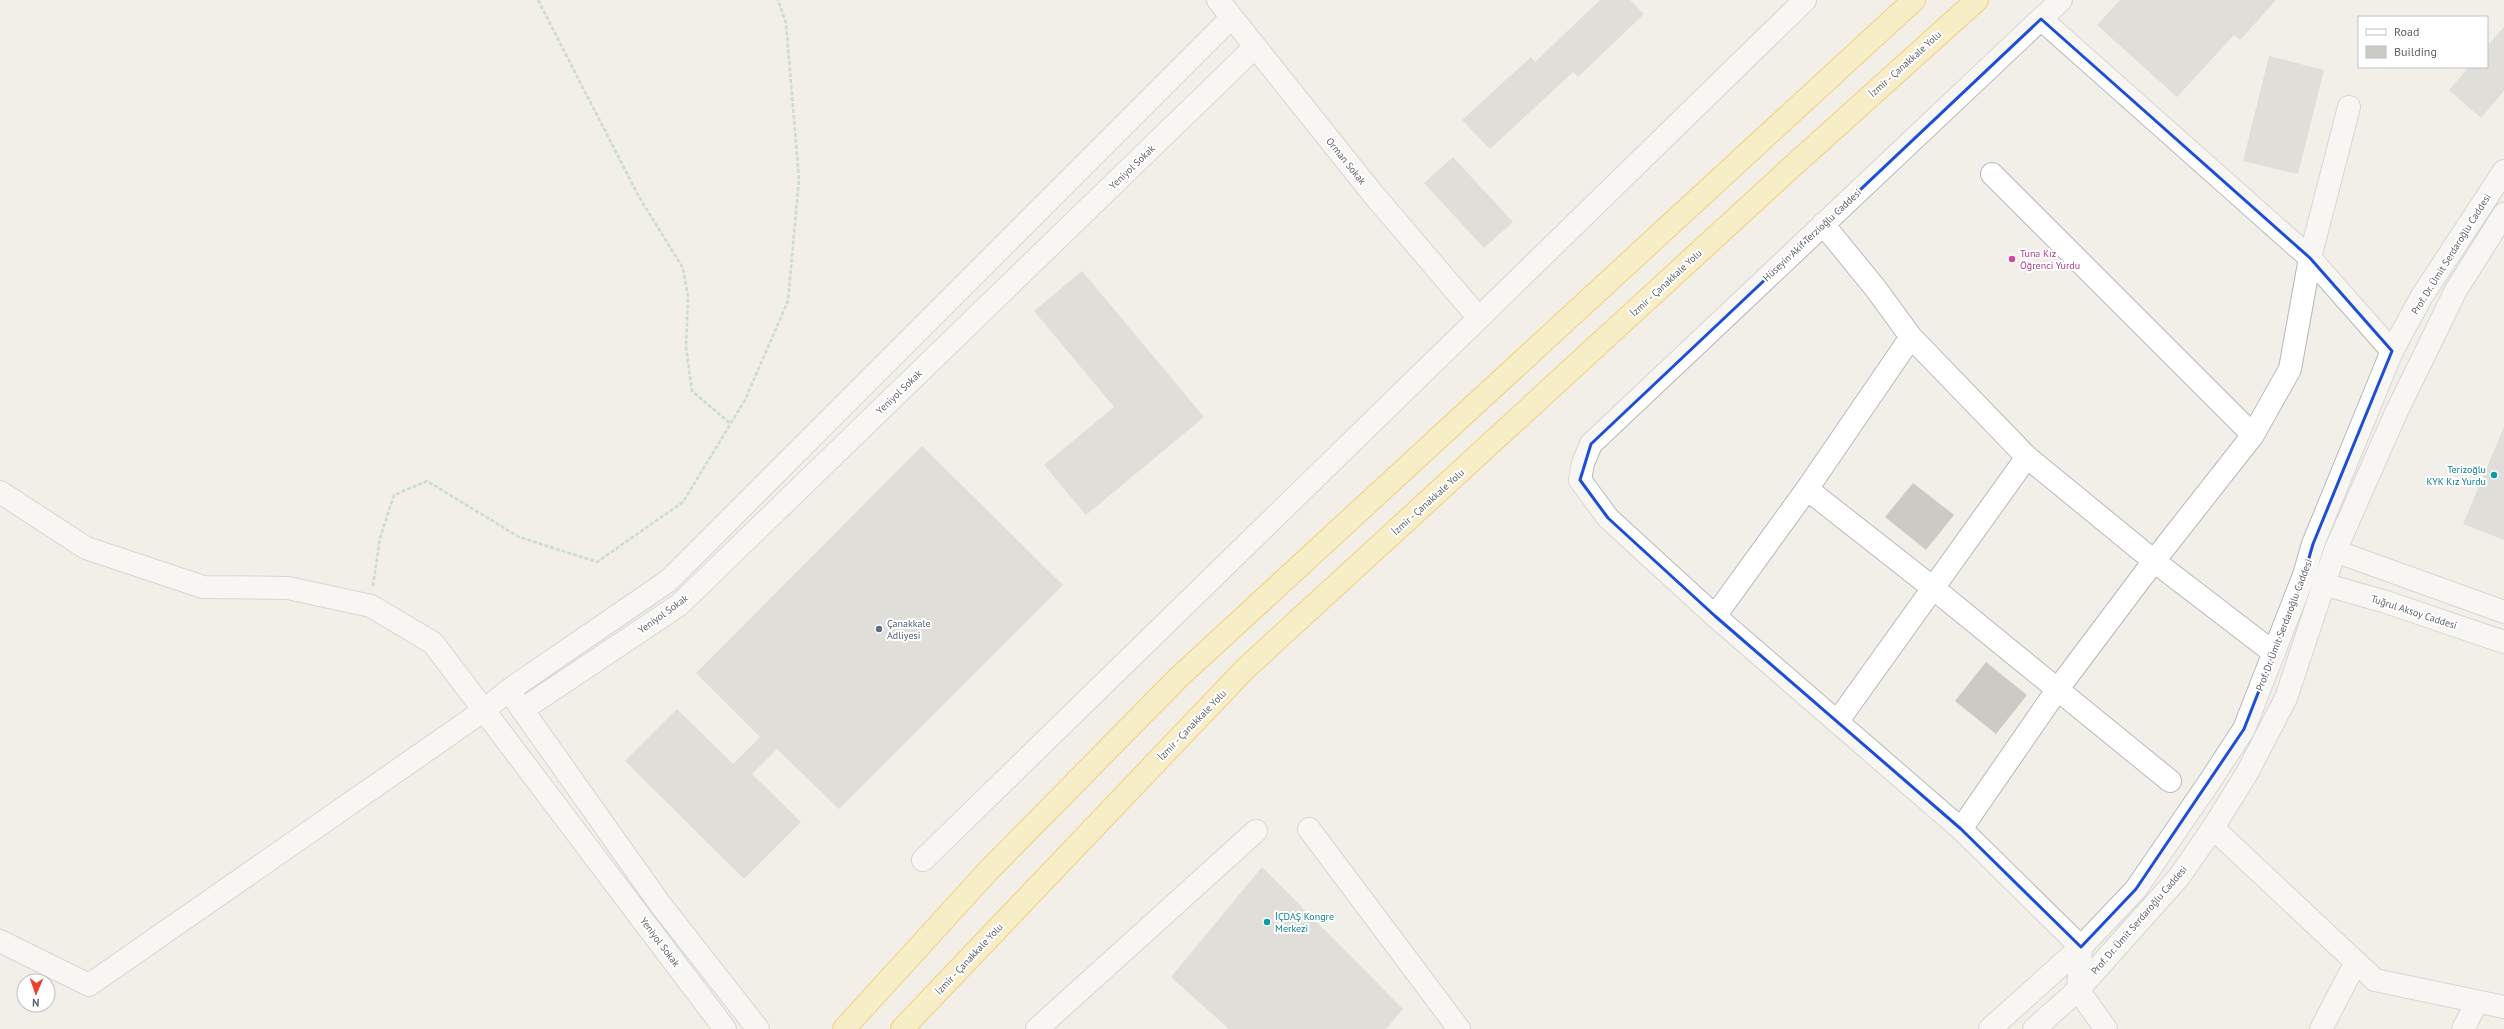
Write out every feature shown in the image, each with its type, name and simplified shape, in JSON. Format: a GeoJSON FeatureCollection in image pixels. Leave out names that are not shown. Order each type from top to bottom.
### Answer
{"type":"FeatureCollection","features":[{"type":"Feature","properties":{"kind":"highway"},"geometry":{"type":"LineString","coordinates":[[844,1029],[988,870],[1179,676],[1914,0]]}},
{"type":"Feature","properties":{"kind":"highway","name":"İzmir - Çanakkale Yolu"},"geometry":{"type":"LineString","coordinates":[[902,1029],[1246,669],[1784,174],[1977,0]]}},
{"type":"Feature","properties":{"kind":"street","name":"Orman Sokak"},"geometry":{"type":"LineString","coordinates":[[1218,0],[1254,48],[1373,194],[1478,317]]}},
{"type":"Feature","properties":{"kind":"street"},"geometry":{"type":"LineString","coordinates":[[923,860],[1478,317],[1805,0]]}},
{"type":"Feature","properties":{"kind":"street","name":"Hüseyin Akif Terzioğlu Caddesi"},"geometry":{"type":"LineString","coordinates":[[1715,616],[1608,518],[1580,480],[1583,463],[1591,444],[2062,0]]}},
{"type":"Feature","properties":{"kind":"street"},"geometry":{"type":"LineString","coordinates":[[0,941],[89,985],[483,711],[509,690],[668,581],[1231,18]]}},
{"type":"Feature","properties":{"kind":"street"},"geometry":{"type":"LineString","coordinates":[[2041,19],[2310,258],[2392,351]]}},
{"type":"Feature","properties":{"kind":"street","name":"Yeniyol Sokak"},"geometry":{"type":"LineString","coordinates":[[522,710],[679,604],[1254,48]]}},
{"type":"Feature","properties":{"kind":"street"},"geometry":{"type":"LineString","coordinates":[[1961,828],[2057,690],[2154,561],[2253,435],[2290,369],[2310,258],[2349,107]]}},
{"type":"Feature","properties":{"kind":"street","name":"Prof. Dr. Ümit Serdaroğlu Caddesi"},"geometry":{"type":"LineString","coordinates":[[1990,1029],[2081,947],[2136,889],[2244,729],[2304,575],[2313,544],[2392,351],[2422,296],[2504,171]]}},
{"type":"Feature","properties":{"kind":"street"},"geometry":{"type":"LineString","coordinates":[[1992,174],[2253,435]]}},
{"type":"Feature","properties":{"kind":"street","name":"Prof. Dr. Ümit Serdaroğlu Caddesi"},"geometry":{"type":"LineString","coordinates":[[2034,1029],[2078,990],[2179,877],[2213,828],[2247,773],[2286,698],[2335,551],[2394,415],[2456,290],[2504,214]]}},
{"type":"Feature","properties":{"kind":"street"},"geometry":{"type":"LineString","coordinates":[[1823,224],[1876,289],[1911,337],[2027,457],[2154,561],[2274,653]]}},
{"type":"Feature","properties":{"kind":"street"},"geometry":{"type":"LineString","coordinates":[[1911,337],[1807,490],[1715,616],[1961,828],[2081,947],[2078,990],[2106,1029]]}},
{"type":"Feature","properties":{"kind":"street"},"geometry":{"type":"LineString","coordinates":[[1837,722],[2027,457]]}},
{"type":"Feature","properties":{"kind":"street"},"geometry":{"type":"LineString","coordinates":[[1807,490],[1934,588],[2170,781]]}},
{"type":"Feature","properties":{"kind":"street","name":"Yeniyol Sokak"},"geometry":{"type":"LineString","coordinates":[[0,492],[86,548],[203,587],[288,588],[370,606],[433,643],[725,1029]]}},
{"type":"Feature","properties":{"kind":"street"},"geometry":{"type":"LineString","coordinates":[[2335,551],[2504,612]]}},
{"type":"Feature","properties":{"kind":"street","name":"Tuğrul Aksoy Caddesi"},"geometry":{"type":"LineString","coordinates":[[2323,584],[2386,602],[2504,642]]}},
{"type":"Feature","properties":{"kind":"street"},"geometry":{"type":"LineString","coordinates":[[509,690],[660,904],[758,1029]]}},
{"type":"Feature","properties":{"kind":"street"},"geometry":{"type":"LineString","coordinates":[[2213,828],[2375,980],[2504,1007]]}},
{"type":"Feature","properties":{"kind":"street"},"geometry":{"type":"LineString","coordinates":[[1309,829],[1459,1029]]}},
{"type":"Feature","properties":{"kind":"street"},"geometry":{"type":"LineString","coordinates":[[1037,1029],[1256,831]]}},
{"type":"Feature","properties":{"kind":"street"},"geometry":{"type":"LineString","coordinates":[[2321,1029],[2356,962]]}},
{"type":"Feature","properties":{"kind":"street"},"geometry":{"type":"LineString","coordinates":[[700,994],[721,980]]}},
{"type":"Feature","properties":{"kind":"street"},"geometry":{"type":"LineString","coordinates":[[2463,1029],[2477,1002]]}},
{"type":"Feature","properties":{"kind":"path"},"geometry":{"type":"LineString","coordinates":[[538,0],[639,197],[683,268],[688,296],[686,347],[692,391],[731,424]]}},
{"type":"Feature","properties":{"kind":"path"},"geometry":{"type":"LineString","coordinates":[[370,606],[380,538],[394,495],[427,481],[518,537],[597,562],[683,502],[745,400],[788,301],[799,179],[786,23],[778,0]]}},
{"type":"Feature","properties":{"kind":"highlighted area"},"geometry":{"type":"Polygon","coordinates":[[[2041,19],[2310,258],[2392,351],[2313,544],[2304,575],[2244,729],[2136,889],[2081,947],[1961,829],[1715,616],[1608,518],[1591,497],[1580,480],[1591,444],[2041,19]]]}},
{"type":"Feature","properties":{"kind":"building"},"geometry":{"type":"Polygon","coordinates":[[[1600,0],[1630,0],[1644,14],[1578,77],[1573,72],[1490,149],[1462,120],[1531,57],[1535,62],[1600,0]]]}},
{"type":"Feature","properties":{"kind":"building"},"geometry":{"type":"Polygon","coordinates":[[[2120,0],[2276,0],[2240,40],[2234,35],[2177,97],[2097,25],[2120,0]]]}},
{"type":"Feature","properties":{"kind":"building"},"geometry":{"type":"Polygon","coordinates":[[[2504,27],[2504,91],[2481,118],[2449,90],[2468,68],[2488,68],[2488,45],[2504,27]]]}},
{"type":"Feature","properties":{"kind":"building"},"geometry":{"type":"Polygon","coordinates":[[[2269,56],[2324,70],[2298,174],[2243,161],[2269,56]]]}},
{"type":"Feature","properties":{"kind":"building"},"geometry":{"type":"Polygon","coordinates":[[[1453,157],[1513,222],[1484,248],[1424,183],[1453,157]]]}},
{"type":"Feature","properties":{"kind":"building"},"geometry":{"type":"Polygon","coordinates":[[[1082,271],[1204,417],[1086,515],[1044,465],[1114,407],[1034,311],[1082,271]]]}},
{"type":"Feature","properties":{"kind":"building","name":"Terizoğlu KYK Kız Yurdu"},"geometry":{"type":"Polygon","coordinates":[[[2504,427],[2504,540],[2463,524],[2504,427]]]}},
{"type":"Feature","properties":{"kind":"building","name":"Çanakkale Adliyesi"},"geometry":{"type":"Polygon","coordinates":[[[922,446],[1063,585],[839,809],[777,749],[752,774],[801,822],[744,879],[625,761],[677,709],[733,764],[760,737],[696,673],[922,446]]]}},
{"type":"Feature","properties":{"kind":"building"},"geometry":{"type":"Polygon","coordinates":[[[1913,483],[1954,515],[1926,550],[1885,517],[1913,483]]]}},
{"type":"Feature","properties":{"kind":"building"},"geometry":{"type":"Polygon","coordinates":[[[1986,662],[2027,695],[1996,734],[1955,701],[1986,662]]]}},
{"type":"Feature","properties":{"kind":"building","name":"İÇDAŞ Kongre Merkezi"},"geometry":{"type":"Polygon","coordinates":[[[1262,867],[1403,1009],[1386,1029],[1229,1029],[1171,977],[1262,867]]]}},
{"type":"Feature","properties":{"kind":"place","name":"Tuna Kız Öğrenci Yurdu"},"geometry":{"type":"Point","coordinates":[2012,259]}},
{"type":"Feature","properties":{"kind":"place","name":"Terizoğlu KYK Kız Yurdu"},"geometry":{"type":"Point","coordinates":[2494,475]}},
{"type":"Feature","properties":{"kind":"place","name":"Çanakkale Adliyesi"},"geometry":{"type":"Point","coordinates":[879,629]}},
{"type":"Feature","properties":{"kind":"place","name":"İÇDAŞ Kongre Merkezi"},"geometry":{"type":"Point","coordinates":[1267,922]}}]}
